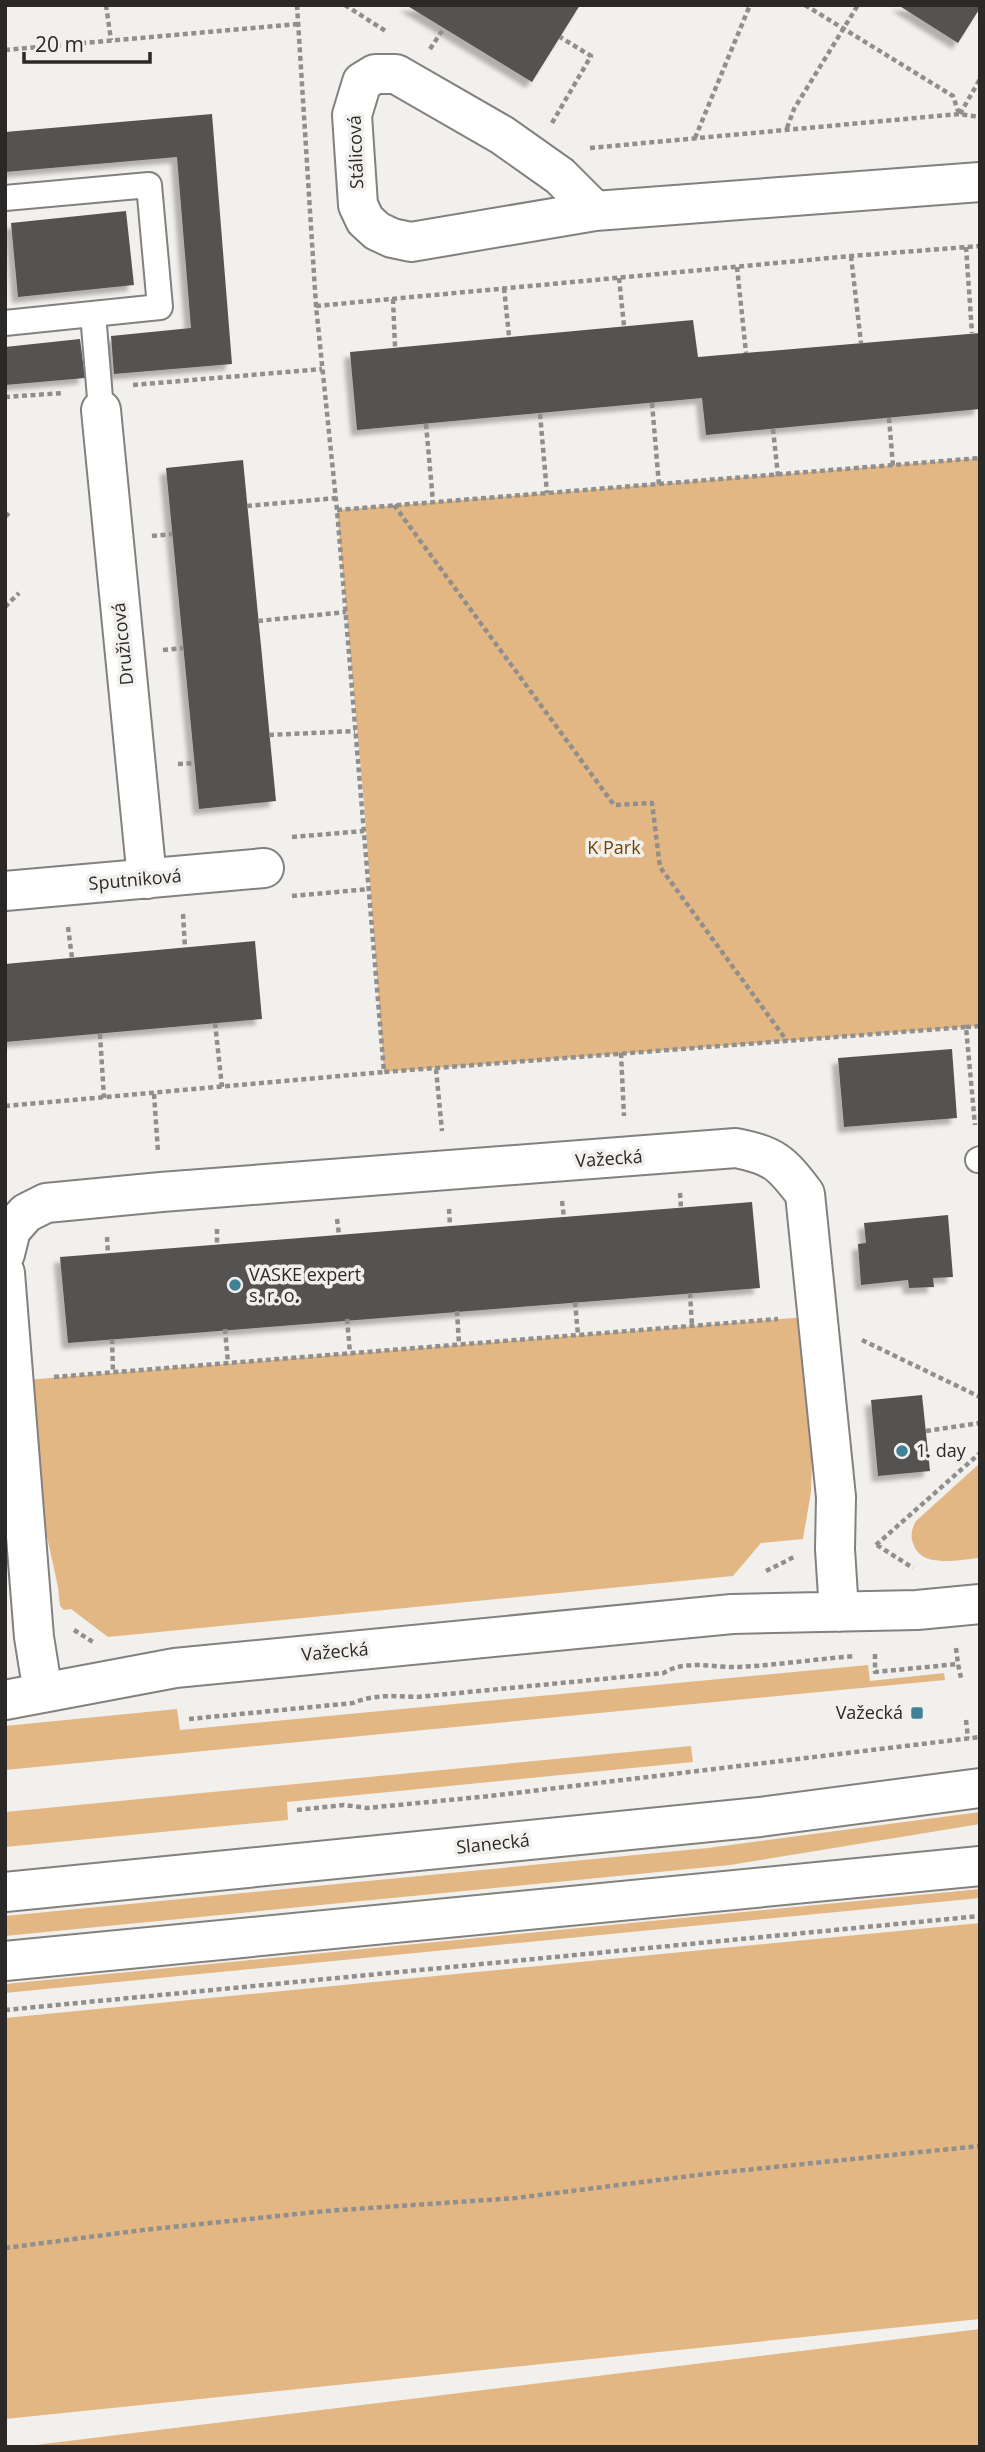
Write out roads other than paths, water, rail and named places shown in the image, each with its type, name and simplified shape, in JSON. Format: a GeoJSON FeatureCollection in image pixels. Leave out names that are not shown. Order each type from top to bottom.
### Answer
{"type":"FeatureCollection","features":[{"type":"Feature","properties":{"kind":"street","name":"Stálicová"},"geometry":{"type":"LineString","coordinates":[[595,211],[560,176],[502,135],[396,74],[375,74],[362,82],[352,115],[358,205],[365,220],[377,231],[411,242],[595,211],[980,182]]}},
{"type":"Feature","properties":{"kind":"street","name":"Družicová"},"geometry":{"type":"LineString","coordinates":[[108,395],[146,878]]}},
{"type":"Feature","properties":{"kind":"street","name":"Sputniková"},"geometry":{"type":"LineString","coordinates":[[5,891],[264,868]]}},
{"type":"Feature","properties":{"kind":"street","name":"Važecká"},"geometry":{"type":"LineString","coordinates":[[5,1254],[11,1230],[26,1213],[46,1203],[736,1148],[765,1154],[788,1171],[805,1194],[836,1497],[835,1549],[839,1612]]}},
{"type":"Feature","properties":{"kind":"street"},"geometry":{"type":"LineString","coordinates":[[5,1273],[34,1637],[43,1693]]}},
{"type":"Feature","properties":{"kind":"street","name":"Važecká"},"geometry":{"type":"LineString","coordinates":[[5,1700],[176,1668],[732,1614],[917,1610],[980,1604]]}},
{"type":"Feature","properties":{"kind":"street","name":"Slanecká"},"geometry":{"type":"LineString","coordinates":[[5,1892],[760,1817],[980,1788]]}},
{"type":"Feature","properties":{"kind":"street"},"geometry":{"type":"LineString","coordinates":[[5,1961],[980,1866]]}},
{"type":"Feature","properties":{"kind":"lane"},"geometry":{"type":"LineString","coordinates":[[5,198],[149,185],[160,307],[5,323]]}},
{"type":"Feature","properties":{"kind":"lane"},"geometry":{"type":"LineString","coordinates":[[93,314],[108,395]]}},
{"type":"Feature","properties":{"kind":"place","name":"VASKE expert s. r. o."},"geometry":{"type":"Point","coordinates":[235,1285]}},
{"type":"Feature","properties":{"kind":"place","name":"1. day"},"geometry":{"type":"Point","coordinates":[902,1451]}},
{"type":"Feature","properties":{"kind":"place","name":"Važecká"},"geometry":{"type":"Point","coordinates":[917,1713]}},
{"type":"Feature","properties":{"kind":"park label","name":"K Park"},"geometry":{"type":"Point","coordinates":[614,848]}}]}
